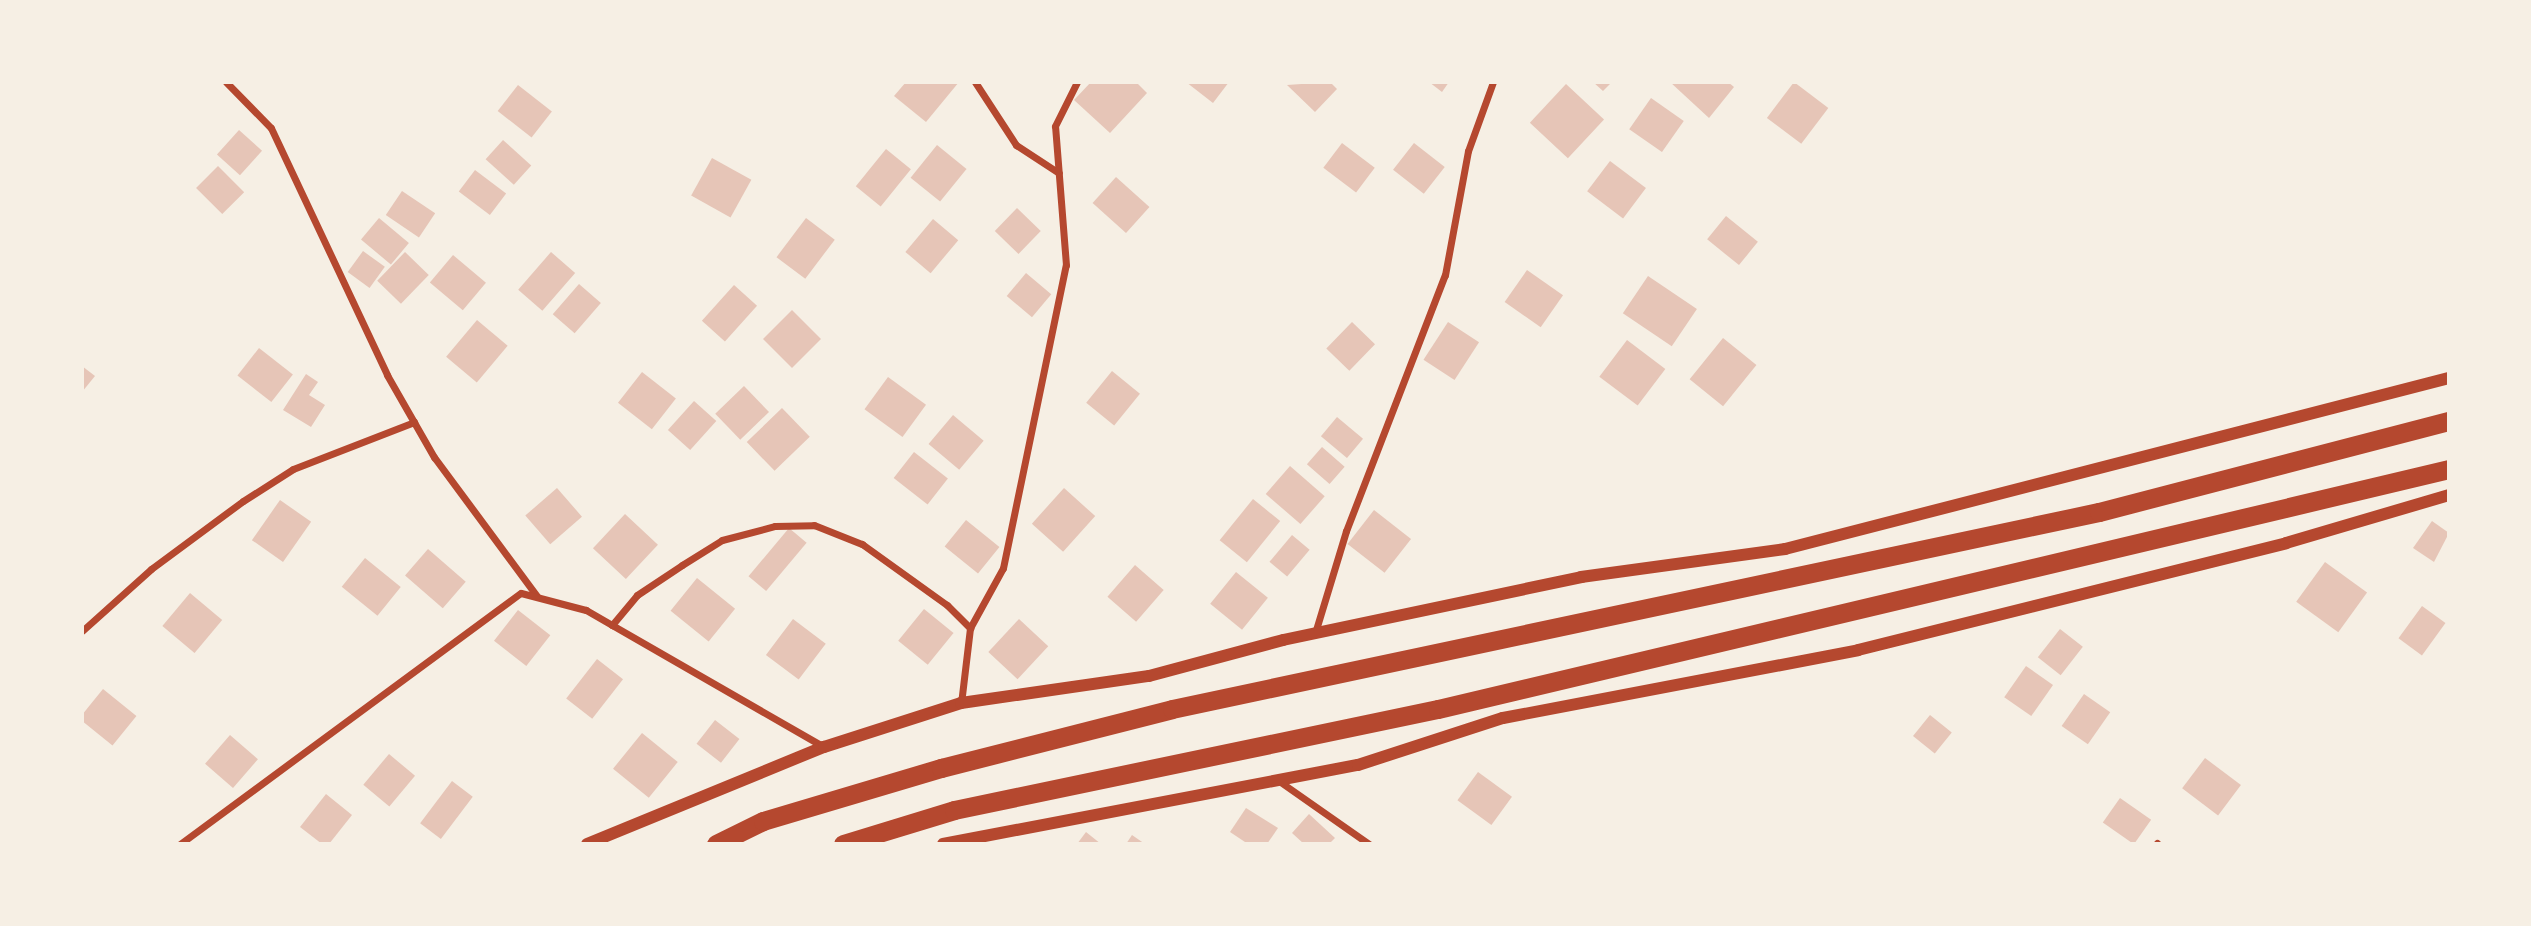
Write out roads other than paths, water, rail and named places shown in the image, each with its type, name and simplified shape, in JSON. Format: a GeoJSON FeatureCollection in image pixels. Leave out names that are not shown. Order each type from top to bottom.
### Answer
{"type":"FeatureCollection","features":[{"type":"Feature","properties":{"kind":"highway"},"geometry":{"type":"LineString","coordinates":[[716,844],[763,821],[928,772],[1172,709],[2099,512],[2449,421]]}},
{"type":"Feature","properties":{"kind":"highway"},"geometry":{"type":"LineString","coordinates":[[843,844],[954,810],[1438,709],[2449,469]]}},
{"type":"Feature","properties":{"kind":"street"},"geometry":{"type":"LineString","coordinates":[[226,82],[271,128],[414,422],[538,596]]}},
{"type":"Feature","properties":{"kind":"street"},"geometry":{"type":"LineString","coordinates":[[975,82],[1016,145],[1059,173]]}},
{"type":"Feature","properties":{"kind":"street"},"geometry":{"type":"LineString","coordinates":[[961,703],[970,628],[1003,568],[1066,265],[1055,126],[1077,82]]}},
{"type":"Feature","properties":{"kind":"street"},"geometry":{"type":"LineString","coordinates":[[1315,633],[1346,531],[1445,275],[1468,152],[1493,82]]}},
{"type":"Feature","properties":{"kind":"street"},"geometry":{"type":"LineString","coordinates":[[587,844],[824,747],[961,703],[1149,676],[1315,633],[1581,578],[1785,549],[2449,378]]}},
{"type":"Feature","properties":{"kind":"street"},"geometry":{"type":"LineString","coordinates":[[82,631],[243,501],[293,469],[414,422]]}},
{"type":"Feature","properties":{"kind":"street"},"geometry":{"type":"LineString","coordinates":[[943,844],[1358,765],[1503,718],[1858,650],[2286,543],[2449,495]]}},
{"type":"Feature","properties":{"kind":"street"},"geometry":{"type":"LineString","coordinates":[[612,625],[637,595],[722,540],[814,525],[908,574],[970,628]]}},
{"type":"Feature","properties":{"kind":"street"},"geometry":{"type":"LineString","coordinates":[[180,844],[488,614],[521,593],[538,596],[612,625],[824,747]]}},
{"type":"Feature","properties":{"kind":"street"},"geometry":{"type":"LineString","coordinates":[[1276,779],[1369,844]]}}]}
